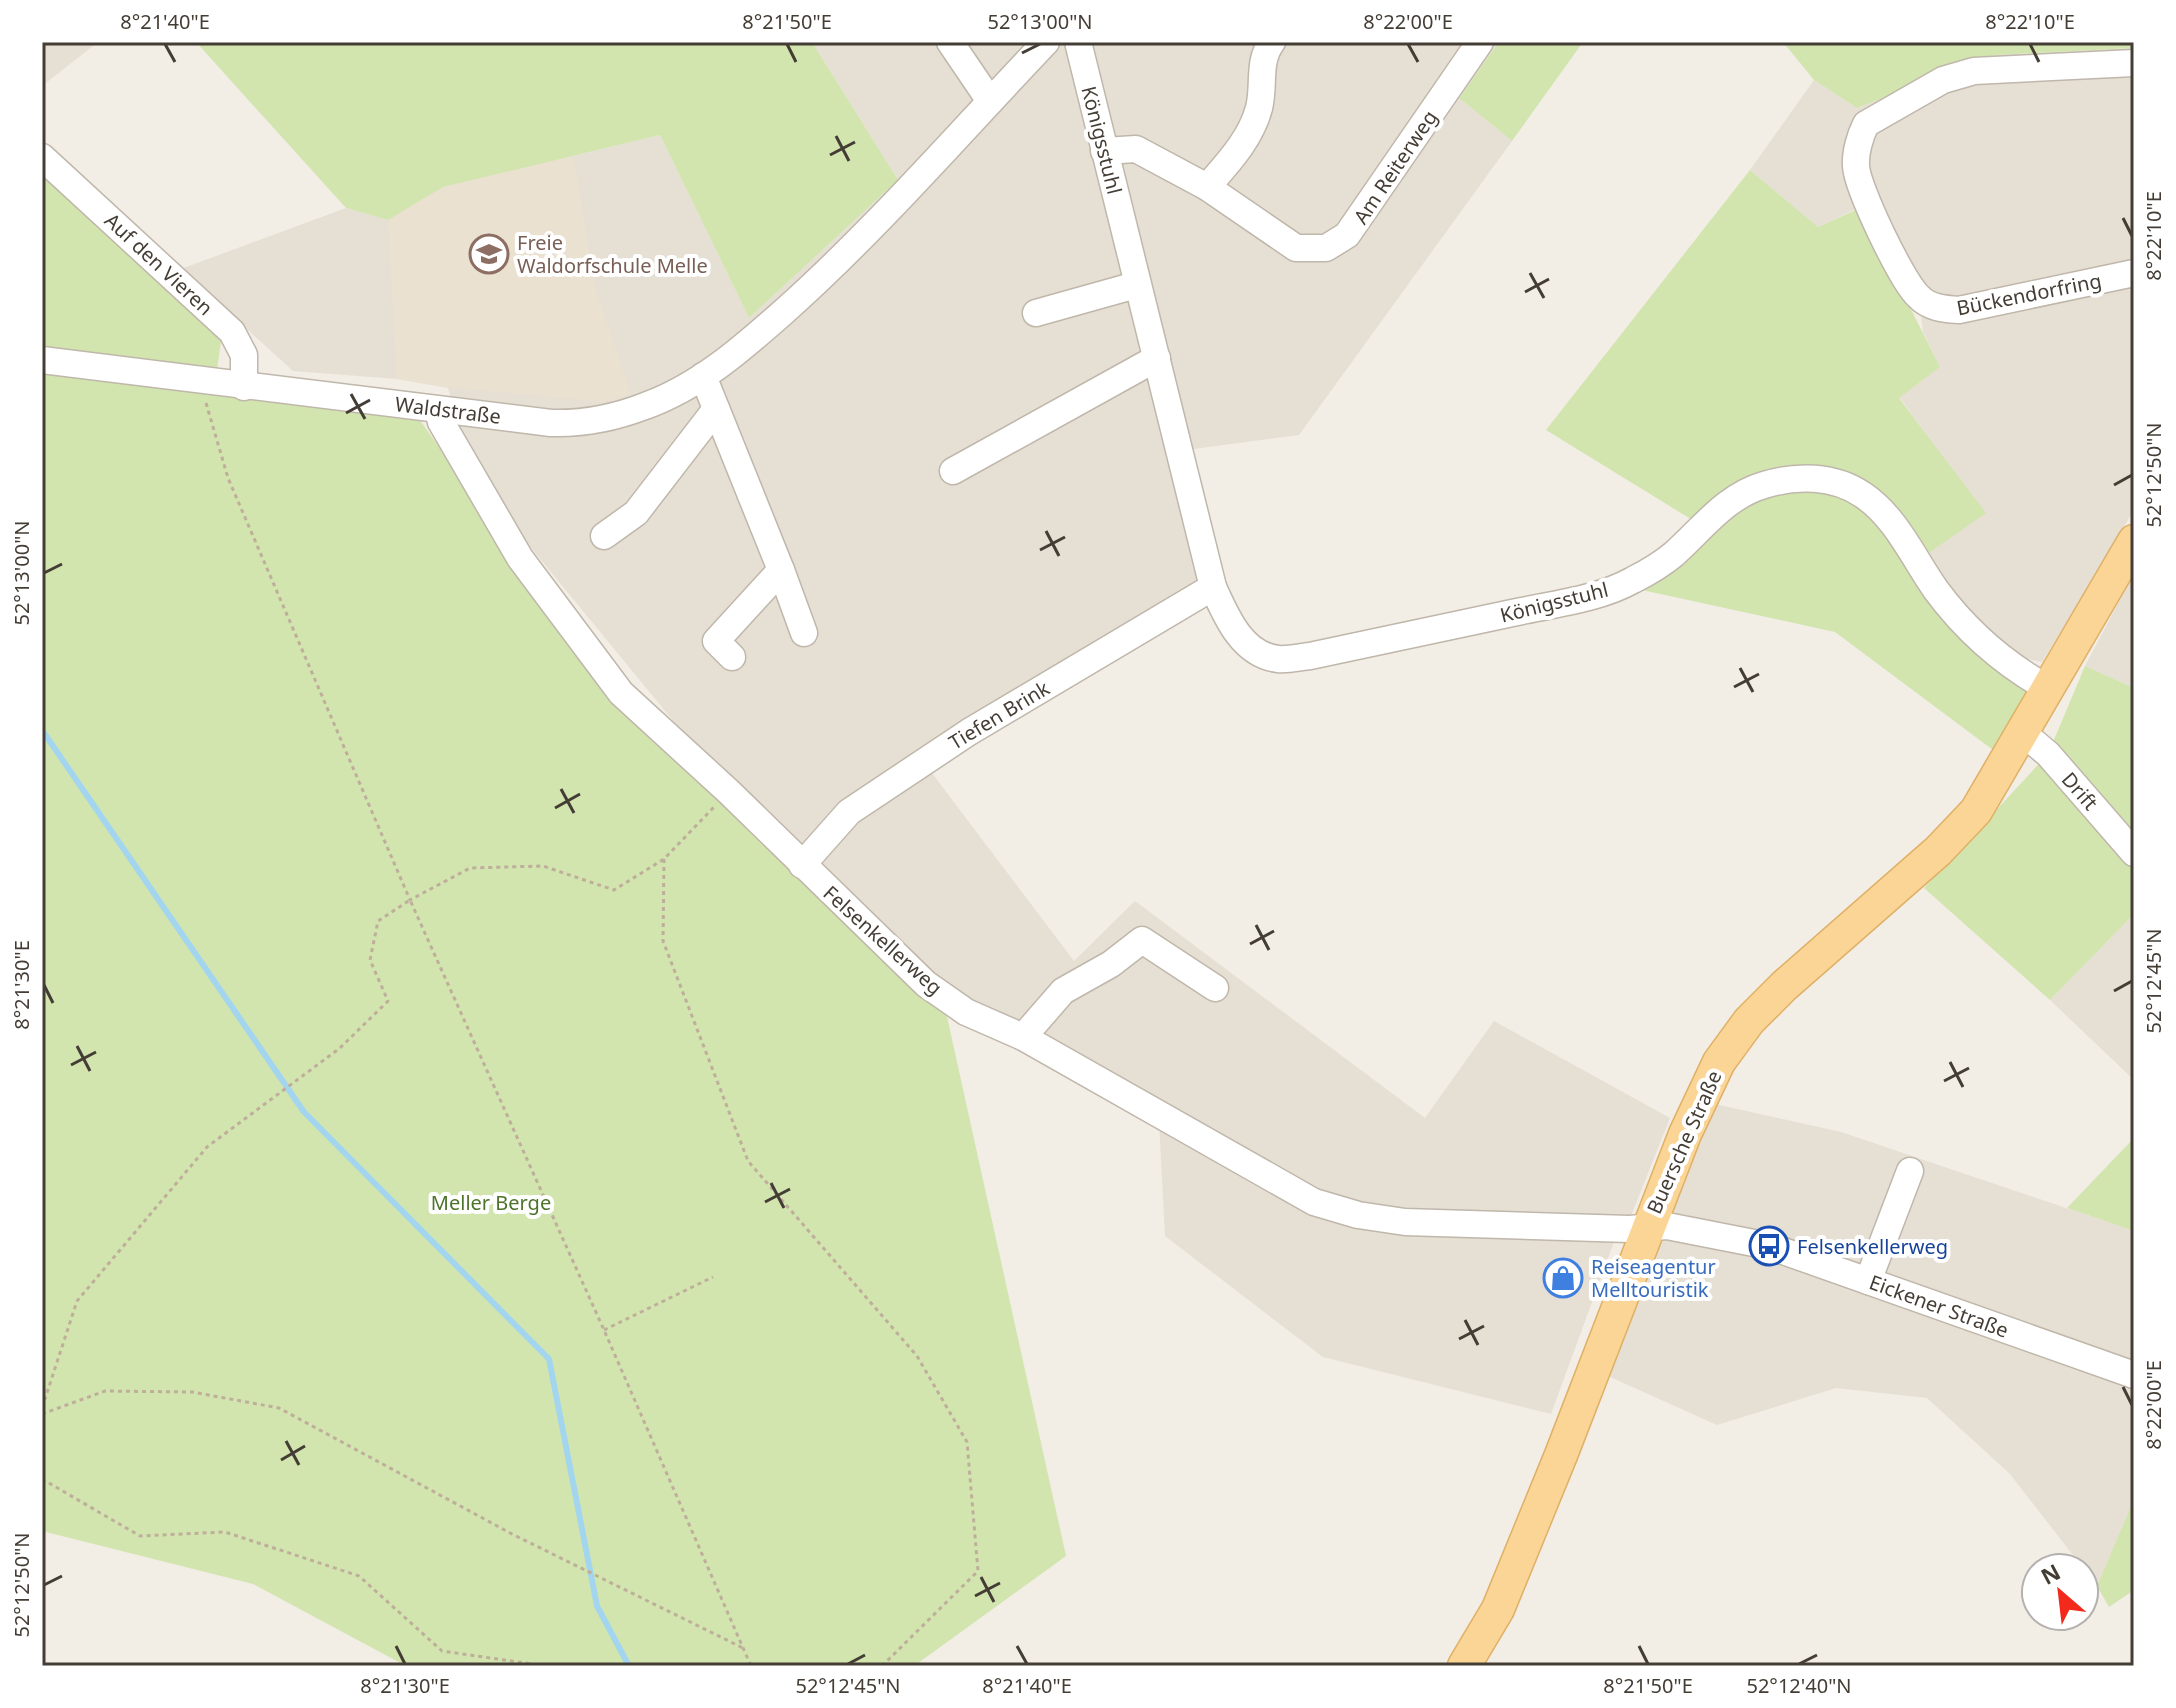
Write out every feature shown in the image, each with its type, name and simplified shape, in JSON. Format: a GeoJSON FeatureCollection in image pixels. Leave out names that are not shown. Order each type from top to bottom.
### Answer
{"type":"FeatureCollection","features":[{"type":"Feature","properties":{"kind":"main road","name":"Buersche Straße"},"geometry":{"type":"LineString","coordinates":[[1464,1666],[1498,1609],[1561,1455],[1647,1226],[1702,1093],[1719,1062],[1749,1021],[1784,986],[1947,841],[1976,811],[2134,541]]}},
{"type":"Feature","properties":{"kind":"street"},"geometry":{"type":"LineString","coordinates":[[950,42],[990,101]]}},
{"type":"Feature","properties":{"kind":"street","name":"Waldstraße"},"geometry":{"type":"LineString","coordinates":[[42,360],[551,423],[580,424],[647,406],[703,376],[741,349],[846,256],[1046,42]]}},
{"type":"Feature","properties":{"kind":"street","name":"Königsstuhl"},"geometry":{"type":"LineString","coordinates":[[1078,42],[1213,587],[1226,617],[1248,648],[1277,659],[1310,656],[1583,598],[1632,581],[1671,556],[1719,509],[1749,489],[1782,479],[1804,477],[1828,481],[1862,494],[1885,514],[1937,591],[1968,630],[2004,662],[2049,689]]}},
{"type":"Feature","properties":{"kind":"street"},"geometry":{"type":"LineString","coordinates":[[1207,187],[1240,148],[1259,110],[1264,53],[1272,42]]}},
{"type":"Feature","properties":{"kind":"street","name":"Am Reiterweg"},"geometry":{"type":"LineString","coordinates":[[1104,151],[1136,149],[1207,187],[1296,248],[1326,248],[1347,235],[1480,42]]}},
{"type":"Feature","properties":{"kind":"street","name":"Bückendorfring"},"geometry":{"type":"LineString","coordinates":[[2134,63],[1974,71],[1943,80],[1866,124],[1861,133],[1856,165],[1860,185],[1906,280],[1919,297],[1937,308],[1959,310],[2134,273]]}},
{"type":"Feature","properties":{"kind":"street","name":"Auf den Vieren"},"geometry":{"type":"LineString","coordinates":[[42,157],[232,332],[244,355],[244,387]]}},
{"type":"Feature","properties":{"kind":"street"},"geometry":{"type":"LineString","coordinates":[[1036,313],[1136,285]]}},
{"type":"Feature","properties":{"kind":"street"},"geometry":{"type":"LineString","coordinates":[[953,471],[1157,358]]}},
{"type":"Feature","properties":{"kind":"street"},"geometry":{"type":"LineString","coordinates":[[703,376],[804,633]]}},
{"type":"Feature","properties":{"kind":"street"},"geometry":{"type":"LineString","coordinates":[[604,536],[636,513],[716,409]]}},
{"type":"Feature","properties":{"kind":"street","name":"Felsenkellerweg"},"geometry":{"type":"LineString","coordinates":[[438,410],[441,422],[520,558],[621,693],[729,792],[926,984],[966,1012],[1023,1037],[1314,1202],[1358,1215],[1405,1222],[1629,1229],[1647,1226]]}},
{"type":"Feature","properties":{"kind":"street"},"geometry":{"type":"LineString","coordinates":[[732,657],[716,641],[781,570]]}},
{"type":"Feature","properties":{"kind":"street","name":"Tiefen Brink"},"geometry":{"type":"LineString","coordinates":[[802,865],[849,812],[969,732],[1213,587]]}},
{"type":"Feature","properties":{"kind":"street","name":"Drift"},"geometry":{"type":"LineString","coordinates":[[2023,733],[2048,754],[2134,853]]}},
{"type":"Feature","properties":{"kind":"street"},"geometry":{"type":"LineString","coordinates":[[1023,1037],[1063,991],[1111,964],[1142,940],[1215,988]]}},
{"type":"Feature","properties":{"kind":"street"},"geometry":{"type":"LineString","coordinates":[[1868,1281],[1910,1171]]}},
{"type":"Feature","properties":{"kind":"street","name":"Eickener Straße"},"geometry":{"type":"LineString","coordinates":[[1647,1226],[1667,1226],[1769,1246],[2134,1375]]}},
{"type":"Feature","properties":{"kind":"path"},"geometry":{"type":"LineString","coordinates":[[199,380],[233,492],[410,900],[751,1666]]}},
{"type":"Feature","properties":{"kind":"path"},"geometry":{"type":"LineString","coordinates":[[42,1408],[77,1301],[207,1147],[340,1048],[388,1001],[370,960],[378,921],[470,868],[543,866],[614,890],[664,859],[729,792]]}},
{"type":"Feature","properties":{"kind":"path"},"geometry":{"type":"LineString","coordinates":[[664,859],[663,941],[748,1161],[917,1356],[967,1442],[978,1571],[882,1666]]}},
{"type":"Feature","properties":{"kind":"path"},"geometry":{"type":"LineString","coordinates":[[604,1330],[713,1277]]}},
{"type":"Feature","properties":{"kind":"path"},"geometry":{"type":"LineString","coordinates":[[42,1414],[105,1391],[192,1392],[279,1408],[512,1534],[743,1648]]}},
{"type":"Feature","properties":{"kind":"path"},"geometry":{"type":"LineString","coordinates":[[42,1479],[140,1536],[225,1532],[359,1576],[442,1651],[546,1666]]}},
{"type":"Feature","properties":{"kind":"shaded area"},"geometry":{"type":"Polygon","coordinates":[[[42,42],[98,42],[42,86],[42,42]]]}},
{"type":"Feature","properties":{"kind":"shaded area"},"geometry":{"type":"Polygon","coordinates":[[[812,42],[1499,42],[1459,98],[1512,141],[1299,435],[1171,452],[1202,584],[919,756],[1074,961],[1135,901],[1425,1118],[1494,1021],[1670,1118],[1631,1216],[1614,1242],[1551,1414],[1323,1357],[1165,1236],[1158,1102],[1021,1023],[941,986],[684,734],[500,510],[462,436],[448,388],[397,379],[293,371],[181,269],[346,208],[388,220],[443,187],[660,135],[749,318],[898,180],[812,42]]]}},
{"type":"Feature","properties":{"kind":"shaded area"},"geometry":{"type":"Polygon","coordinates":[[[2134,48],[2134,509],[2042,662],[2018,657],[1970,617],[1929,553],[1985,513],[1899,397],[1940,367],[1923,332],[1918,288],[1875,200],[1818,227],[1750,170],[1814,80],[1857,108],[1996,55],[2134,48]]]}},
{"type":"Feature","properties":{"kind":"shaded area","name":"Freie Waldorfschule Melle"},"geometry":{"type":"Polygon","coordinates":[[[573,155],[595,288],[631,394],[602,402],[397,379],[388,220],[443,187],[573,155]]]}},
{"type":"Feature","properties":{"kind":"shaded area"},"geometry":{"type":"Polygon","coordinates":[[[2134,573],[2134,688],[2085,666],[2134,573]]]}},
{"type":"Feature","properties":{"kind":"shaded area"},"geometry":{"type":"Polygon","coordinates":[[[2134,914],[2134,1080],[2050,1000],[2134,914]]]}},
{"type":"Feature","properties":{"kind":"shaded area"},"geometry":{"type":"Polygon","coordinates":[[[1715,1104],[1841,1132],[2134,1231],[2134,1499],[2100,1579],[2100,1552],[2071,1552],[2010,1474],[1927,1398],[1836,1388],[1717,1425],[1608,1376],[1715,1104]]]}},
{"type":"Feature","properties":{"kind":"green space"},"geometry":{"type":"Polygon","coordinates":[[[196,42],[812,42],[898,180],[749,318],[660,135],[443,187],[388,220],[346,208],[196,42]]]}},
{"type":"Feature","properties":{"kind":"green space"},"geometry":{"type":"Polygon","coordinates":[[[1499,42],[1583,42],[1512,141],[1459,98],[1499,42]]]}},
{"type":"Feature","properties":{"kind":"green space"},"geometry":{"type":"Polygon","coordinates":[[[1783,42],[2134,42],[2134,48],[1996,55],[1857,108],[1814,80],[1783,42]]]}},
{"type":"Feature","properties":{"kind":"green space","name":"Meller Berge"},"geometry":{"type":"Polygon","coordinates":[[[42,169],[222,335],[214,390],[419,419],[469,489],[512,567],[946,1012],[1066,1556],[914,1666],[406,1666],[253,1584],[42,1531],[42,169]]]}},
{"type":"Feature","properties":{"kind":"green space"},"geometry":{"type":"Polygon","coordinates":[[[1750,170],[1818,227],[1860,208],[1940,367],[1899,398],[1986,513],[1929,553],[1886,495],[1866,482],[1849,476],[1792,467],[1755,473],[1728,489],[1694,521],[1546,430],[1750,170]]]}},
{"type":"Feature","properties":{"kind":"green space"},"geometry":{"type":"Polygon","coordinates":[[[1825,488],[1858,500],[1881,522],[1926,592],[1970,648],[2024,685],[2028,694],[1993,750],[1835,632],[1642,590],[1751,495],[1825,488]]]}},
{"type":"Feature","properties":{"kind":"green space"},"geometry":{"type":"Polygon","coordinates":[[[2085,666],[2134,688],[2134,914],[2050,1000],[1924,888],[2048,754],[2085,666]]]}},
{"type":"Feature","properties":{"kind":"green space"},"geometry":{"type":"Polygon","coordinates":[[[2134,1138],[2134,1231],[2067,1208],[2134,1138]]]}},
{"type":"Feature","properties":{"kind":"green space"},"geometry":{"type":"Polygon","coordinates":[[[2134,1499],[2134,1590],[2109,1607],[2100,1591],[2100,1579],[2134,1499]]]}},
{"type":"Feature","properties":{"kind":"waterway"},"geometry":{"type":"LineString","coordinates":[[42,730],[304,1112],[549,1359],[597,1606],[629,1666]]}},
{"type":"Feature","properties":{"kind":"place","name":"Freie Waldorfschule Melle"},"geometry":{"type":"Point","coordinates":[489,254]}},
{"type":"Feature","properties":{"kind":"place","name":"Felsenkellerweg"},"geometry":{"type":"Point","coordinates":[1769,1246]}},
{"type":"Feature","properties":{"kind":"place","name":"Reiseagentur Melltouristik"},"geometry":{"type":"Point","coordinates":[1563,1278]}}]}
